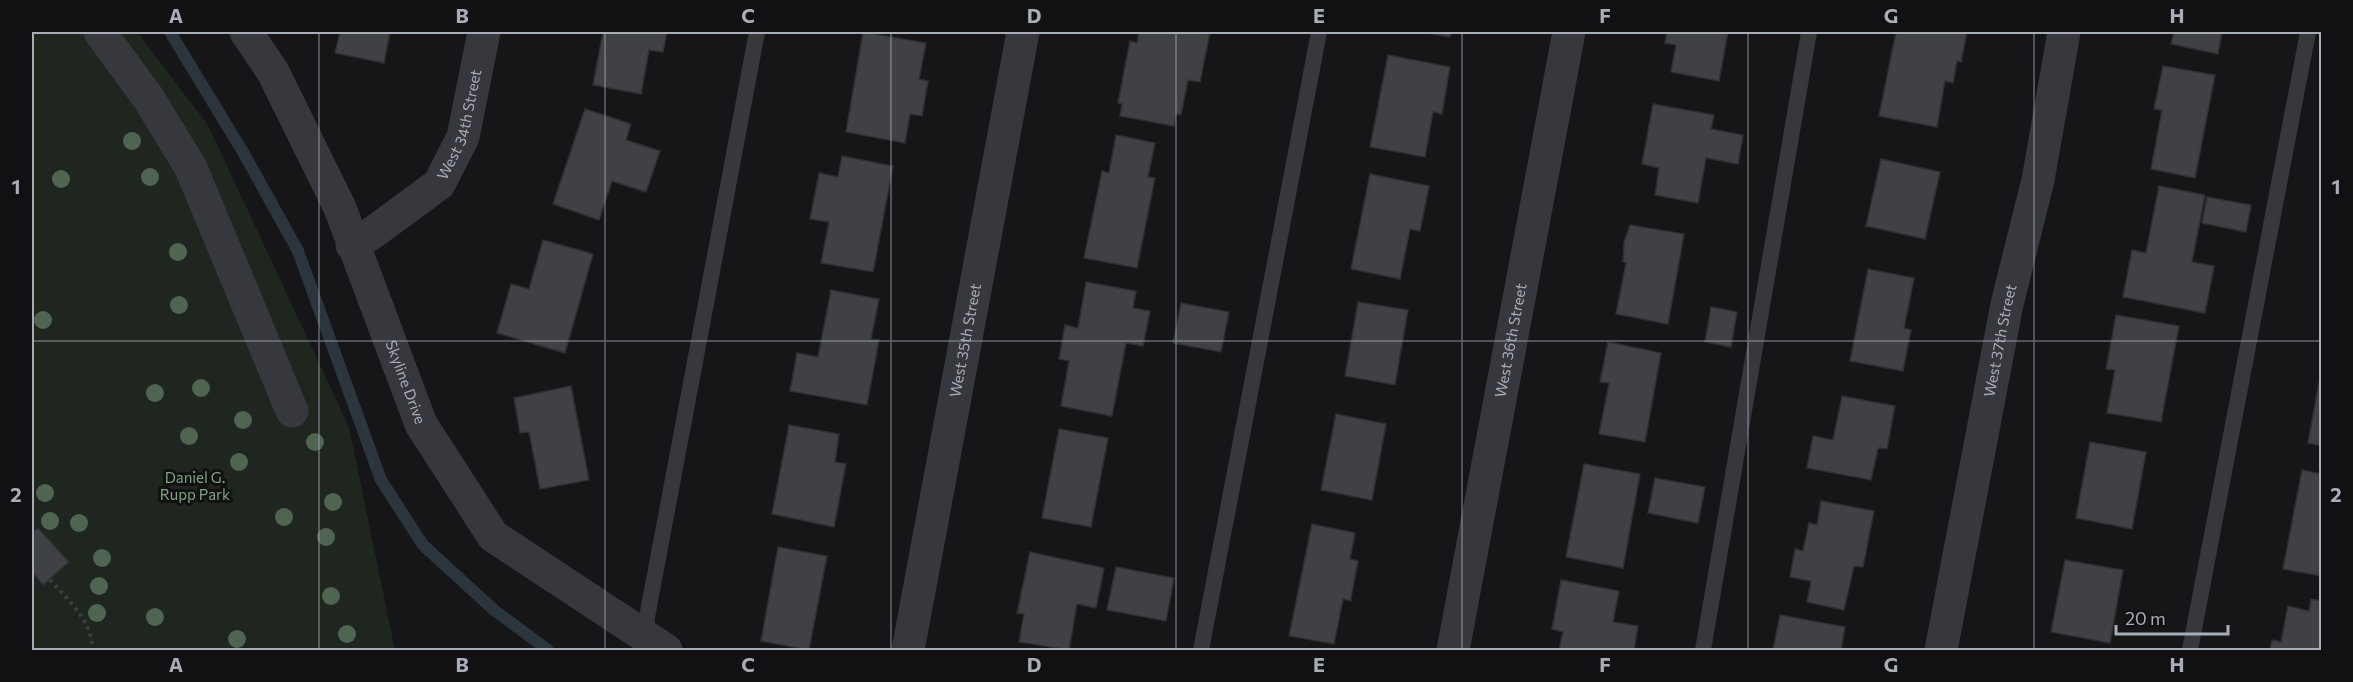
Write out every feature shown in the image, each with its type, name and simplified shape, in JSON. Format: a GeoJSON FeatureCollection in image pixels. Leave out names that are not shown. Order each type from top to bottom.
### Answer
{"type":"FeatureCollection","features":[{"type":"Feature","properties":{"kind":"street"},"geometry":{"type":"LineString","coordinates":[[100,32],[148,99],[191,168],[292,411]]}},
{"type":"Feature","properties":{"kind":"street","name":"Skyline Drive"},"geometry":{"type":"LineString","coordinates":[[246,32],[273,72],[340,208],[421,424],[493,536],[656,644]]}},
{"type":"Feature","properties":{"kind":"street","name":"West 34th Street"},"geometry":{"type":"LineString","coordinates":[[352,245],[371,234],[439,184],[463,137],[484,32]]}},
{"type":"Feature","properties":{"kind":"street","name":"West 35th Street"},"geometry":{"type":"LineString","coordinates":[[908,651],[1023,32]]}},
{"type":"Feature","properties":{"kind":"street","name":"West 36th Street"},"geometry":{"type":"LineString","coordinates":[[1453,651],[1569,32]]}},
{"type":"Feature","properties":{"kind":"street","name":"West 37th Street"},"geometry":{"type":"LineString","coordinates":[[1941,651],[2007,304],[2038,180],[2064,32]]}},
{"type":"Feature","properties":{"kind":"lane"},"geometry":{"type":"LineString","coordinates":[[656,644],[649,605],[757,32]]}},
{"type":"Feature","properties":{"kind":"lane"},"geometry":{"type":"LineString","coordinates":[[1201,651],[1319,32]]}},
{"type":"Feature","properties":{"kind":"lane"},"geometry":{"type":"LineString","coordinates":[[1703,651],[1809,32]]}},
{"type":"Feature","properties":{"kind":"lane"},"geometry":{"type":"LineString","coordinates":[[2190,651],[2308,32]]}},
{"type":"Feature","properties":{"kind":"path"},"geometry":{"type":"LineString","coordinates":[[50,580],[81,613],[93,640],[92,651]]}},
{"type":"Feature","properties":{"kind":"green space","name":"Daniel G. Rupp Park"},"geometry":{"type":"Polygon","coordinates":[[[32,32],[137,32],[208,125],[349,427],[395,650],[32,650],[32,32]]]}},
{"type":"Feature","properties":{"kind":"building"},"geometry":{"type":"Polygon","coordinates":[[[340,32],[390,32],[384,63],[335,53],[340,32]]]}},
{"type":"Feature","properties":{"kind":"building"},"geometry":{"type":"Polygon","coordinates":[[[603,32],[667,32],[663,52],[649,50],[641,94],[593,85],[603,32]]]}},
{"type":"Feature","properties":{"kind":"building"},"geometry":{"type":"Polygon","coordinates":[[[863,32],[926,43],[919,79],[928,81],[922,116],[910,114],[905,143],[846,132],[863,32]]]}},
{"type":"Feature","properties":{"kind":"building"},"geometry":{"type":"Polygon","coordinates":[[[1139,32],[1210,32],[1200,82],[1188,80],[1181,115],[1176,114],[1174,126],[1120,116],[1122,104],[1118,103],[1130,41],[1137,43],[1139,32]]]}},
{"type":"Feature","properties":{"kind":"building"},"geometry":{"type":"Polygon","coordinates":[[[1422,32],[1451,32],[1450,37],[1422,32]]]}},
{"type":"Feature","properties":{"kind":"building"},"geometry":{"type":"Polygon","coordinates":[[[1667,32],[1728,32],[1719,81],[1671,72],[1676,45],[1665,43],[1667,32]]]}},
{"type":"Feature","properties":{"kind":"building"},"geometry":{"type":"Polygon","coordinates":[[[1896,32],[1967,32],[1961,62],[1957,61],[1953,83],[1945,81],[1937,127],[1879,116],[1896,32]]]}},
{"type":"Feature","properties":{"kind":"building"},"geometry":{"type":"Polygon","coordinates":[[[2174,32],[2222,32],[2218,54],[2171,44],[2174,32]]]}},
{"type":"Feature","properties":{"kind":"building"},"geometry":{"type":"Polygon","coordinates":[[[1388,55],[1450,67],[1442,114],[1433,112],[1425,157],[1370,147],[1388,55]]]}},
{"type":"Feature","properties":{"kind":"building"},"geometry":{"type":"Polygon","coordinates":[[[2163,66],[2215,75],[2195,178],[2151,169],[2162,110],[2154,109],[2163,66]]]}},
{"type":"Feature","properties":{"kind":"building"},"geometry":{"type":"Polygon","coordinates":[[[1653,104],[1714,115],[1711,129],[1743,135],[1738,164],[1706,158],[1698,203],[1655,195],[1659,168],[1642,164],[1653,104]]]}},
{"type":"Feature","properties":{"kind":"building"},"geometry":{"type":"Polygon","coordinates":[[[585,109],[631,124],[626,140],[660,151],[646,192],[612,181],[599,220],[553,204],[585,109]]]}},
{"type":"Feature","properties":{"kind":"building"},"geometry":{"type":"Polygon","coordinates":[[[1116,135],[1155,143],[1148,177],[1155,178],[1137,268],[1084,258],[1102,171],[1109,173],[1116,135]]]}},
{"type":"Feature","properties":{"kind":"building"},"geometry":{"type":"Polygon","coordinates":[[[842,156],[893,166],[873,272],[821,263],[829,222],[810,219],[819,173],[838,177],[842,156]]]}},
{"type":"Feature","properties":{"kind":"building"},"geometry":{"type":"Polygon","coordinates":[[[1881,159],[1940,172],[1925,239],[1866,226],[1881,159]]]}},
{"type":"Feature","properties":{"kind":"building"},"geometry":{"type":"Polygon","coordinates":[[[1370,174],[1429,186],[1420,231],[1410,229],[1400,279],[1351,269],[1370,174]]]}},
{"type":"Feature","properties":{"kind":"building"},"geometry":{"type":"Polygon","coordinates":[[[2159,186],[2205,195],[2192,262],[2214,266],[2205,313],[2123,297],[2132,250],[2146,253],[2159,186]]]}},
{"type":"Feature","properties":{"kind":"building"},"geometry":{"type":"Polygon","coordinates":[[[2207,197],[2251,205],[2246,232],[2202,223],[2207,197]]]}},
{"type":"Feature","properties":{"kind":"building"},"geometry":{"type":"Polygon","coordinates":[[[1630,225],[1684,234],[1668,324],[1616,314],[1626,263],[1623,262],[1624,242],[1630,225]]]}},
{"type":"Feature","properties":{"kind":"building"},"geometry":{"type":"Polygon","coordinates":[[[543,240],[593,254],[565,353],[497,333],[511,284],[529,289],[543,240]]]}},
{"type":"Feature","properties":{"kind":"building"},"geometry":{"type":"Polygon","coordinates":[[[1868,269],[1914,278],[1904,328],[1911,330],[1903,371],[1850,361],[1868,269]]]}},
{"type":"Feature","properties":{"kind":"building"},"geometry":{"type":"Polygon","coordinates":[[[1086,282],[1136,291],[1133,308],[1150,311],[1143,346],[1126,343],[1112,416],[1061,406],[1069,361],[1059,359],[1065,325],[1078,328],[1086,282]]]}},
{"type":"Feature","properties":{"kind":"building"},"geometry":{"type":"Polygon","coordinates":[[[831,290],[879,299],[871,339],[879,340],[867,405],[790,391],[797,353],[818,357],[831,290]]]}},
{"type":"Feature","properties":{"kind":"building"},"geometry":{"type":"Polygon","coordinates":[[[1358,302],[1408,310],[1395,385],[1345,376],[1358,302]]]}},
{"type":"Feature","properties":{"kind":"building"},"geometry":{"type":"Polygon","coordinates":[[[1181,303],[1229,312],[1221,352],[1173,343],[1181,303]]]}},
{"type":"Feature","properties":{"kind":"building"},"geometry":{"type":"Polygon","coordinates":[[[1711,307],[1737,312],[1731,347],[1705,342],[1711,307]]]}},
{"type":"Feature","properties":{"kind":"building"},"geometry":{"type":"Polygon","coordinates":[[[2116,315],[2179,326],[2161,422],[2107,413],[2115,370],[2106,369],[2116,315]]]}},
{"type":"Feature","properties":{"kind":"building"},"geometry":{"type":"Polygon","coordinates":[[[1608,342],[1661,353],[1645,442],[1599,434],[1609,383],[1600,382],[1608,342]]]}},
{"type":"Feature","properties":{"kind":"building"},"geometry":{"type":"Polygon","coordinates":[[[2322,366],[2322,446],[2308,443],[2322,366]]]}},
{"type":"Feature","properties":{"kind":"building"},"geometry":{"type":"Polygon","coordinates":[[[571,386],[589,480],[540,489],[529,432],[520,433],[514,398],[571,386]]]}},
{"type":"Feature","properties":{"kind":"building"},"geometry":{"type":"Polygon","coordinates":[[[1842,396],[1895,406],[1887,449],[1878,448],[1871,480],[1807,468],[1813,436],[1833,440],[1842,396]]]}},
{"type":"Feature","properties":{"kind":"building"},"geometry":{"type":"Polygon","coordinates":[[[1336,414],[1386,424],[1372,500],[1321,490],[1336,414]]]}},
{"type":"Feature","properties":{"kind":"building"},"geometry":{"type":"Polygon","coordinates":[[[789,425],[839,434],[835,462],[846,464],[834,527],[772,514],[789,425]]]}},
{"type":"Feature","properties":{"kind":"building"},"geometry":{"type":"Polygon","coordinates":[[[1059,429],[1108,438],[1091,527],[1042,518],[1059,429]]]}},
{"type":"Feature","properties":{"kind":"building"},"geometry":{"type":"Polygon","coordinates":[[[2090,442],[2146,452],[2132,529],[2076,518],[2090,442]]]}},
{"type":"Feature","properties":{"kind":"building"},"geometry":{"type":"Polygon","coordinates":[[[1584,464],[1640,474],[1623,568],[1566,557],[1584,464]]]}},
{"type":"Feature","properties":{"kind":"building"},"geometry":{"type":"Polygon","coordinates":[[[2302,470],[2322,474],[2322,576],[2283,569],[2302,470]]]}},
{"type":"Feature","properties":{"kind":"building"},"geometry":{"type":"Polygon","coordinates":[[[1655,478],[1705,487],[1698,523],[1648,513],[1655,478]]]}},
{"type":"Feature","properties":{"kind":"building"},"geometry":{"type":"Polygon","coordinates":[[[1821,501],[1874,511],[1863,567],[1854,566],[1844,610],[1807,602],[1811,581],[1790,577],[1795,549],[1803,551],[1809,523],[1817,525],[1821,501]]]}},
{"type":"Feature","properties":{"kind":"building"},"geometry":{"type":"Polygon","coordinates":[[[1312,524],[1355,533],[1350,559],[1358,561],[1351,601],[1343,599],[1334,644],[1289,636],[1312,524]]]}},
{"type":"Feature","properties":{"kind":"building"},"geometry":{"type":"Polygon","coordinates":[[[38,528],[69,562],[43,585],[32,572],[32,533],[38,528]]]}},
{"type":"Feature","properties":{"kind":"building"},"geometry":{"type":"Polygon","coordinates":[[[778,547],[827,556],[809,650],[761,641],[778,547]]]}},
{"type":"Feature","properties":{"kind":"building"},"geometry":{"type":"Polygon","coordinates":[[[1030,552],[1104,568],[1096,608],[1077,604],[1069,650],[1019,642],[1024,614],[1017,613],[1030,552]]]}},
{"type":"Feature","properties":{"kind":"building"},"geometry":{"type":"Polygon","coordinates":[[[2065,560],[2123,570],[2110,643],[2051,632],[2065,560]]]}},
{"type":"Feature","properties":{"kind":"building"},"geometry":{"type":"Polygon","coordinates":[[[1116,567],[1174,578],[1166,621],[1107,610],[1116,567]]]}},
{"type":"Feature","properties":{"kind":"building"},"geometry":{"type":"Polygon","coordinates":[[[1561,580],[1619,591],[1613,622],[1638,626],[1634,650],[1559,650],[1563,632],[1552,629],[1561,580]]]}},
{"type":"Feature","properties":{"kind":"building"},"geometry":{"type":"Polygon","coordinates":[[[2311,599],[2322,601],[2322,650],[2270,650],[2272,640],[2281,642],[2288,606],[2309,611],[2311,599]]]}},
{"type":"Feature","properties":{"kind":"building"},"geometry":{"type":"Polygon","coordinates":[[[1780,615],[1845,627],[1841,650],[1773,650],[1780,615]]]}},
{"type":"Feature","properties":{"kind":"waterway"},"geometry":{"type":"LineString","coordinates":[[170,32],[243,152],[298,251],[381,480],[423,545],[494,610],[548,650]]}}]}
